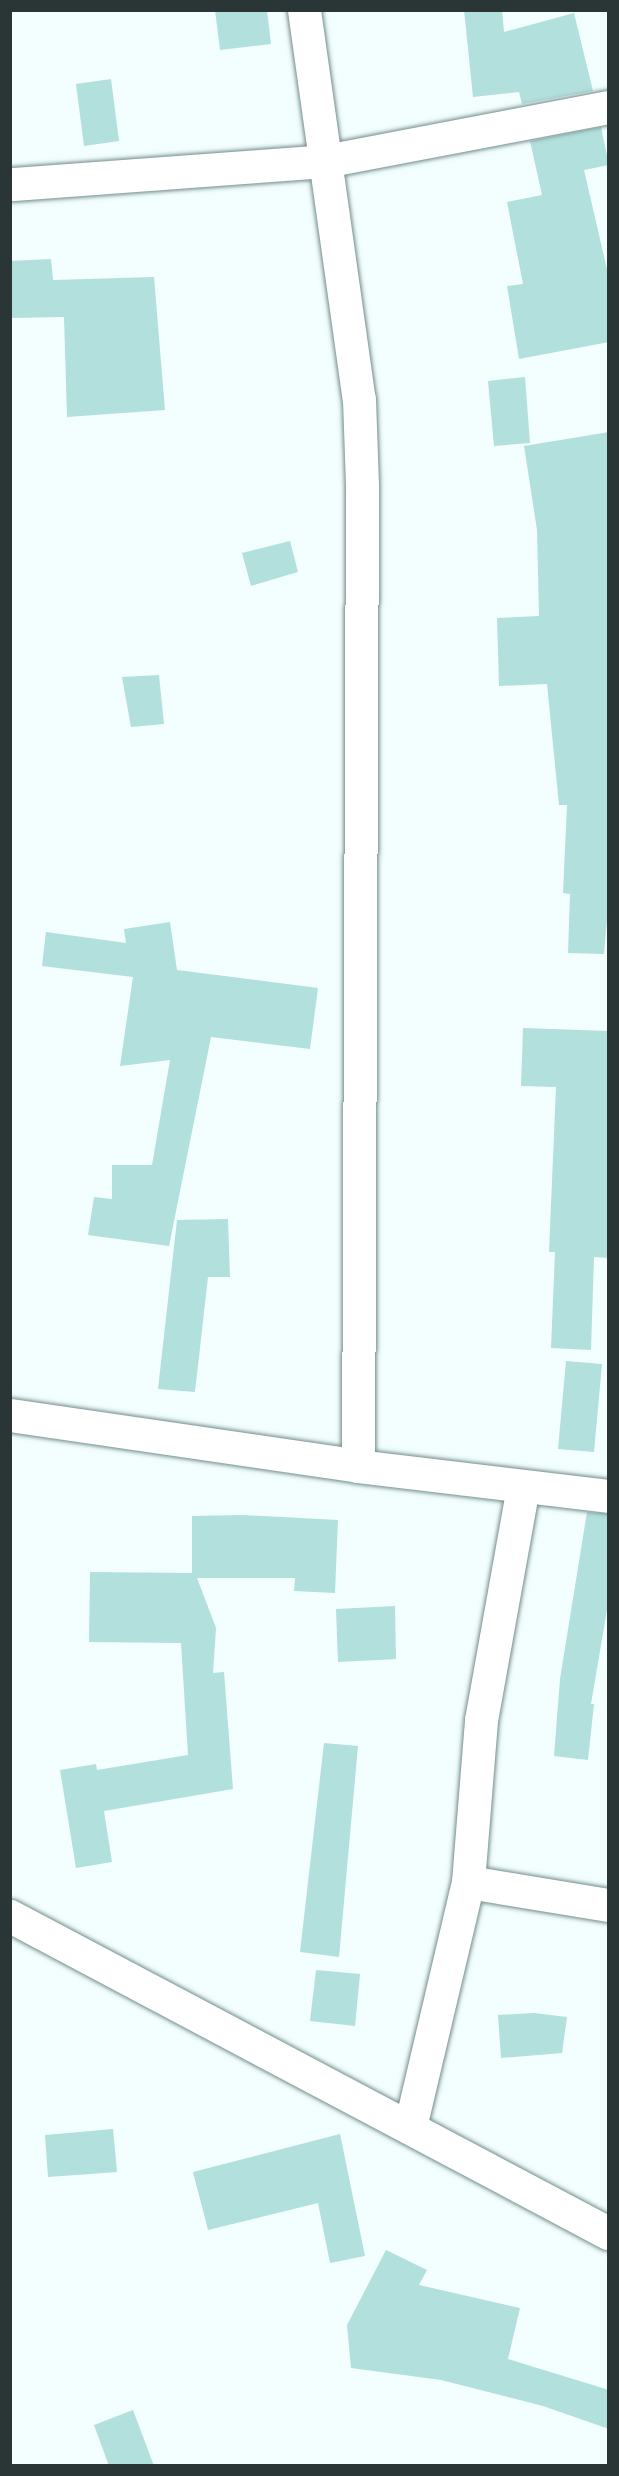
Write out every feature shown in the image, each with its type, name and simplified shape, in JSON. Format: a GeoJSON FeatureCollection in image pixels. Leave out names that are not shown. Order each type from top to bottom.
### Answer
{"type":"FeatureCollection","features":[{"type":"Feature","properties":{"kind":"street"},"geometry":{"type":"LineString","coordinates":[[304,10],[359,399],[362,484],[358,1466]]}},
{"type":"Feature","properties":{"kind":"street"},"geometry":{"type":"LineString","coordinates":[[11,184],[325,162],[609,107]]}},
{"type":"Feature","properties":{"kind":"street"},"geometry":{"type":"LineString","coordinates":[[10,1415],[358,1466],[609,1496]]}},
{"type":"Feature","properties":{"kind":"street"},"geometry":{"type":"LineString","coordinates":[[410,2127],[468,1882],[481,1720],[523,1487]]}},
{"type":"Feature","properties":{"kind":"street"},"geometry":{"type":"LineString","coordinates":[[468,1882],[609,1905]]}},
{"type":"Feature","properties":{"kind":"street"},"geometry":{"type":"LineString","coordinates":[[10,1916],[609,2233]]}},
{"type":"Feature","properties":{"kind":"building"},"geometry":{"type":"Polygon","coordinates":[[[215,10],[267,10],[271,44],[220,50],[215,10]]]}},
{"type":"Feature","properties":{"kind":"building"},"geometry":{"type":"Polygon","coordinates":[[[464,10],[502,10],[504,32],[574,13],[593,91],[522,104],[519,92],[473,97],[464,10]]]}},
{"type":"Feature","properties":{"kind":"building"},"geometry":{"type":"Polygon","coordinates":[[[111,79],[119,141],[84,146],[76,84],[111,79]]]}},
{"type":"Feature","properties":{"kind":"building"},"geometry":{"type":"Polygon","coordinates":[[[601,127],[609,165],[584,170],[609,278],[609,342],[519,359],[507,286],[523,284],[507,202],[542,195],[530,141],[601,127]]]}},
{"type":"Feature","properties":{"kind":"building"},"geometry":{"type":"Polygon","coordinates":[[[51,259],[53,280],[154,277],[165,410],[67,417],[64,317],[10,318],[10,261],[51,259]]]}},
{"type":"Feature","properties":{"kind":"building"},"geometry":{"type":"Polygon","coordinates":[[[525,377],[530,443],[494,446],[488,381],[525,377]]]}},
{"type":"Feature","properties":{"kind":"building"},"geometry":{"type":"Polygon","coordinates":[[[609,432],[609,897],[604,954],[568,953],[570,894],[563,893],[567,805],[559,805],[547,684],[499,686],[497,618],[539,616],[537,530],[524,446],[609,432]]]}},
{"type":"Feature","properties":{"kind":"building"},"geometry":{"type":"Polygon","coordinates":[[[290,541],[298,572],[251,586],[242,553],[290,541]]]}},
{"type":"Feature","properties":{"kind":"building"},"geometry":{"type":"Polygon","coordinates":[[[159,675],[164,724],[131,727],[122,677],[159,675]]]}},
{"type":"Feature","properties":{"kind":"building"},"geometry":{"type":"Polygon","coordinates":[[[170,922],[177,970],[318,988],[310,1049],[211,1037],[169,1246],[88,1235],[94,1197],[112,1199],[112,1165],[152,1165],[170,1060],[120,1066],[133,977],[42,966],[46,932],[126,943],[124,929],[170,922]]]}},
{"type":"Feature","properties":{"kind":"building"},"geometry":{"type":"Polygon","coordinates":[[[523,1028],[609,1031],[609,1258],[594,1257],[591,1350],[551,1348],[555,1252],[549,1252],[556,1087],[521,1086],[523,1028]]]}},
{"type":"Feature","properties":{"kind":"building"},"geometry":{"type":"Polygon","coordinates":[[[228,1219],[230,1277],[208,1277],[195,1392],[158,1389],[177,1220],[228,1219]]]}},
{"type":"Feature","properties":{"kind":"building"},"geometry":{"type":"Polygon","coordinates":[[[566,1361],[602,1364],[594,1452],[558,1449],[566,1361]]]}},
{"type":"Feature","properties":{"kind":"building"},"geometry":{"type":"Polygon","coordinates":[[[587,1512],[609,1514],[609,1598],[591,1704],[594,1704],[588,1760],[554,1756],[560,1679],[587,1512]]]}},
{"type":"Feature","properties":{"kind":"building"},"geometry":{"type":"Polygon","coordinates":[[[244,1515],[338,1520],[335,1593],[294,1591],[295,1578],[197,1578],[216,1628],[213,1673],[224,1672],[233,1789],[104,1811],[112,1862],[76,1868],[60,1770],[96,1764],[97,1770],[188,1755],[181,1643],[89,1642],[90,1572],[192,1573],[192,1516],[244,1515]]]}},
{"type":"Feature","properties":{"kind":"building"},"geometry":{"type":"Polygon","coordinates":[[[395,1606],[396,1659],[338,1662],[336,1609],[395,1606]]]}},
{"type":"Feature","properties":{"kind":"building"},"geometry":{"type":"Polygon","coordinates":[[[324,1743],[358,1746],[339,1957],[300,1952],[324,1743]]]}},
{"type":"Feature","properties":{"kind":"building"},"geometry":{"type":"Polygon","coordinates":[[[316,1970],[360,1974],[355,2026],[310,2021],[316,1970]]]}},
{"type":"Feature","properties":{"kind":"building"},"geometry":{"type":"Polygon","coordinates":[[[534,2013],[567,2017],[562,2053],[501,2058],[498,2015],[534,2013]]]}},
{"type":"Feature","properties":{"kind":"building"},"geometry":{"type":"Polygon","coordinates":[[[113,2129],[117,2172],[48,2177],[45,2135],[113,2129]]]}},
{"type":"Feature","properties":{"kind":"building"},"geometry":{"type":"Polygon","coordinates":[[[340,2134],[365,2256],[330,2263],[318,2203],[208,2230],[193,2172],[340,2134]]]}},
{"type":"Feature","properties":{"kind":"building"},"geometry":{"type":"Polygon","coordinates":[[[386,2250],[427,2270],[419,2285],[520,2308],[508,2359],[609,2390],[609,2429],[543,2406],[441,2380],[351,2368],[347,2325],[386,2250]]]}},
{"type":"Feature","properties":{"kind":"building"},"geometry":{"type":"Polygon","coordinates":[[[133,2410],[154,2466],[109,2466],[94,2425],[133,2410]]]}}]}
